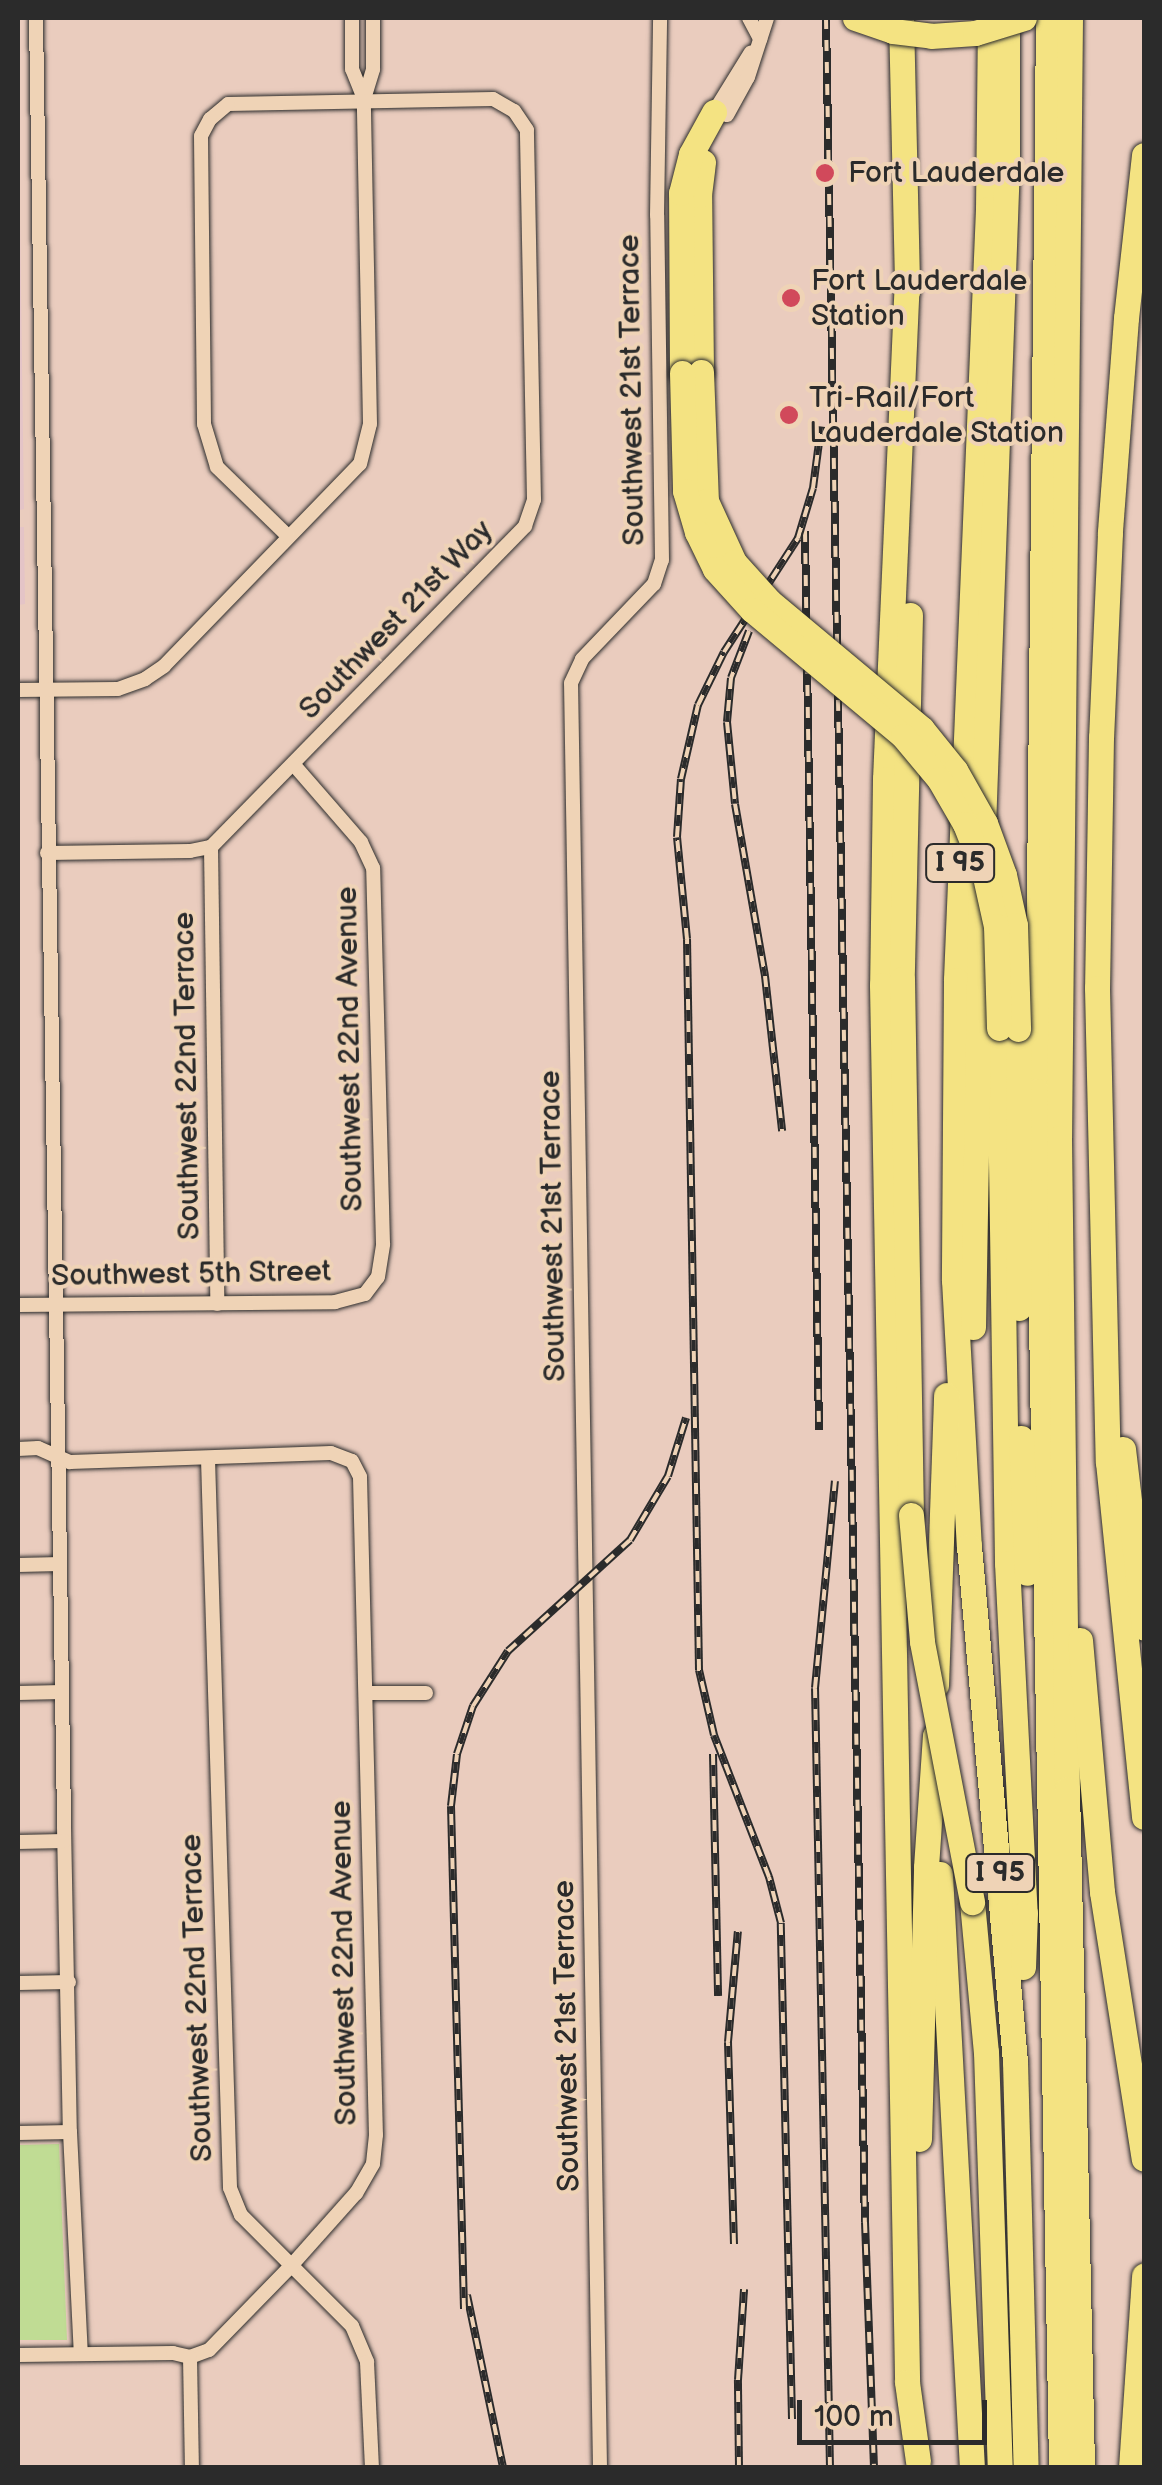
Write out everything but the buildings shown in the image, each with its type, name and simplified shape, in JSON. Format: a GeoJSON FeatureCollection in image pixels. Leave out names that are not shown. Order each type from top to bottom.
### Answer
{"type":"FeatureCollection","features":[{"type":"Feature","properties":{"kind":"highway"},"geometry":{"type":"LineString","coordinates":[[855,18],[894,31],[930,36],[975,33],[1024,18]]}},
{"type":"Feature","properties":{"kind":"highway"},"geometry":{"type":"LineString","coordinates":[[901,18],[912,528],[902,979],[911,1515],[922,1642],[972,1902],[986,2052],[1000,2468]]}},
{"type":"Feature","properties":{"kind":"highway","name":"I 95"},"geometry":{"type":"LineString","coordinates":[[990,18],[988,194],[955,1016],[954,1280],[965,1499],[1015,2061],[1026,2468]]}},
{"type":"Feature","properties":{"kind":"highway"},"geometry":{"type":"LineString","coordinates":[[1007,18],[1007,178],[976,1012],[972,1286],[985,1578],[1022,1967],[1036,2215],[1040,2468]]}},
{"type":"Feature","properties":{"kind":"highway"},"geometry":{"type":"LineString","coordinates":[[1048,18],[1037,1091],[1046,1827],[1060,2468]]}},
{"type":"Feature","properties":{"kind":"highway","name":"I 95"},"geometry":{"type":"LineString","coordinates":[[1070,18],[1071,207],[1059,995],[1082,2468]]}},
{"type":"Feature","properties":{"kind":"highway"},"geometry":{"type":"LineString","coordinates":[[720,113],[699,182],[692,372],[706,501],[734,562],[769,601],[922,729],[955,770],[985,823],[1004,874],[1015,925],[1009,1028],[1007,1563],[1025,1914],[1022,1967]]}},
{"type":"Feature","properties":{"kind":"highway"},"geometry":{"type":"LineString","coordinates":[[1144,156],[1116,438],[1100,736],[1097,988],[1100,1286],[1110,1500],[1144,1817]]}},
{"type":"Feature","properties":{"kind":"highway"},"geometry":{"type":"LineString","coordinates":[[906,278],[885,792],[882,986],[906,2346],[918,2464]]}},
{"type":"Feature","properties":{"kind":"highway"},"geometry":{"type":"LineString","coordinates":[[1009,1028],[1023,1484],[1046,1827]]}},
{"type":"Feature","properties":{"kind":"highway"},"geometry":{"type":"LineString","coordinates":[[1102,1216],[1116,1393],[1144,1628]]}},
{"type":"Feature","properties":{"kind":"highway"},"geometry":{"type":"LineString","coordinates":[[918,2464],[920,2043],[934,1764],[941,1467],[954,1280]]}},
{"type":"Feature","properties":{"kind":"highway"},"geometry":{"type":"LineString","coordinates":[[1065,1491],[1102,1892],[1144,2160]]}},
{"type":"Feature","properties":{"kind":"highway"},"geometry":{"type":"LineString","coordinates":[[934,1764],[972,2468]]}},
{"type":"Feature","properties":{"kind":"highway"},"geometry":{"type":"LineString","coordinates":[[1131,2468],[1144,2274]]}},
{"type":"Feature","properties":{"kind":"street"},"geometry":{"type":"LineString","coordinates":[[36,18],[64,1841],[70,2132],[81,2353]]}},
{"type":"Feature","properties":{"kind":"street"},"geometry":{"type":"LineString","coordinates":[[352,18],[352,69],[364,99]]}},
{"type":"Feature","properties":{"kind":"street"},"geometry":{"type":"LineString","coordinates":[[18,690],[118,689],[145,679],[164,666],[360,464],[370,424],[364,99],[374,70],[373,18]]}},
{"type":"Feature","properties":{"kind":"street","name":"Southwest 21st Terrace"},"geometry":{"type":"LineString","coordinates":[[600,2468],[572,683],[582,659],[654,584],[662,560],[657,215],[660,18]]}},
{"type":"Feature","properties":{"kind":"street"},"geometry":{"type":"LineString","coordinates":[[748,18],[760,39]]}},
{"type":"Feature","properties":{"kind":"street"},"geometry":{"type":"LineString","coordinates":[[720,113],[768,18]]}},
{"type":"Feature","properties":{"kind":"street"},"geometry":{"type":"LineString","coordinates":[[288,536],[217,467],[204,424],[201,136],[210,119],[228,104],[364,99]]}},
{"type":"Feature","properties":{"kind":"street","name":"Southwest 21st Way"},"geometry":{"type":"LineString","coordinates":[[211,847],[525,526],[534,500],[527,130],[514,111],[493,99],[364,99]]}},
{"type":"Feature","properties":{"kind":"street","name":"Southwest 22nd Avenue"},"geometry":{"type":"LineString","coordinates":[[294,766],[362,842],[373,868],[383,1244],[378,1276],[366,1294]]}},
{"type":"Feature","properties":{"kind":"street"},"geometry":{"type":"LineString","coordinates":[[47,852],[190,851],[211,847]]}},
{"type":"Feature","properties":{"kind":"street","name":"Southwest 22nd Terrace"},"geometry":{"type":"LineString","coordinates":[[211,847],[217,1304]]}},
{"type":"Feature","properties":{"kind":"street","name":"Southwest 5th Street"},"geometry":{"type":"LineString","coordinates":[[18,1305],[335,1302],[366,1294]]}},
{"type":"Feature","properties":{"kind":"street"},"geometry":{"type":"LineString","coordinates":[[18,1448],[38,1448],[70,1462],[208,1460]]}},
{"type":"Feature","properties":{"kind":"street","name":"Southwest 22nd Avenue"},"geometry":{"type":"LineString","coordinates":[[208,1460],[331,1453],[352,1461],[360,1477],[376,2116],[373,2164],[356,2193],[290,2267]]}},
{"type":"Feature","properties":{"kind":"street","name":"Southwest 22nd Terrace"},"geometry":{"type":"LineString","coordinates":[[208,1460],[230,2188],[241,2214],[290,2267]]}},
{"type":"Feature","properties":{"kind":"street"},"geometry":{"type":"LineString","coordinates":[[18,1565],[60,1564]]}},
{"type":"Feature","properties":{"kind":"street"},"geometry":{"type":"LineString","coordinates":[[18,1693],[62,1692]]}},
{"type":"Feature","properties":{"kind":"street"},"geometry":{"type":"LineString","coordinates":[[366,1692],[426,1694]]}},
{"type":"Feature","properties":{"kind":"street"},"geometry":{"type":"LineString","coordinates":[[18,1842],[64,1841]]}},
{"type":"Feature","properties":{"kind":"street"},"geometry":{"type":"LineString","coordinates":[[18,1984],[69,1982]]}},
{"type":"Feature","properties":{"kind":"street"},"geometry":{"type":"LineString","coordinates":[[18,2134],[70,2132]]}},
{"type":"Feature","properties":{"kind":"street"},"geometry":{"type":"LineString","coordinates":[[18,2355],[81,2353],[190,2358],[209,2350],[290,2267],[352,2326],[366,2362],[372,2468]]}},
{"type":"Feature","properties":{"kind":"street"},"geometry":{"type":"LineString","coordinates":[[190,2358],[192,2468]]}},
{"type":"Feature","properties":{"kind":"shaded area"},"geometry":{"type":"Polygon","coordinates":[[[18,72],[24,509],[20,510],[20,527],[24,527],[25,604],[18,605],[18,72]]]}},
{"type":"Feature","properties":{"kind":"green space"},"geometry":{"type":"Polygon","coordinates":[[[59,2144],[67,2340],[18,2340],[18,2145],[59,2144]]]}},
{"type":"Feature","properties":{"kind":"railway"},"geometry":{"type":"LineString","coordinates":[[826,18],[865,2222],[874,2468]]}},
{"type":"Feature","properties":{"kind":"railway"},"geometry":{"type":"LineString","coordinates":[[792,2419],[781,1923],[769,1877],[714,1735],[699,1670],[687,939],[677,837],[681,779],[698,705],[724,652],[798,538],[813,488],[821,427]]}},
{"type":"Feature","properties":{"kind":"railway"},"geometry":{"type":"LineString","coordinates":[[805,531],[819,1430]]}},
{"type":"Feature","properties":{"kind":"railway"},"geometry":{"type":"LineString","coordinates":[[749,631],[731,678],[727,722],[735,804],[765,976],[782,1131]]}},
{"type":"Feature","properties":{"kind":"railway"},"geometry":{"type":"LineString","coordinates":[[464,2309],[451,1806],[457,1754],[473,1706],[508,1651],[630,1540],[668,1476],[686,1418]]}},
{"type":"Feature","properties":{"kind":"railway"},"geometry":{"type":"LineString","coordinates":[[830,2468],[815,1688],[835,1481]]}},
{"type":"Feature","properties":{"kind":"railway"},"geometry":{"type":"LineString","coordinates":[[713,1754],[718,1996]]}},
{"type":"Feature","properties":{"kind":"railway"},"geometry":{"type":"LineString","coordinates":[[734,2244],[728,2042],[738,1931]]}},
{"type":"Feature","properties":{"kind":"railway"},"geometry":{"type":"LineString","coordinates":[[739,2468],[738,2380],[744,2289]]}},
{"type":"Feature","properties":{"kind":"railway"},"geometry":{"type":"LineString","coordinates":[[467,2295],[503,2468]]}},
{"type":"Feature","properties":{"kind":"place","name":"Fort Lauderdale"},"geometry":{"type":"Point","coordinates":[825,173]}},
{"type":"Feature","properties":{"kind":"place","name":"Fort Lauderdale Station"},"geometry":{"type":"Point","coordinates":[791,298]}},
{"type":"Feature","properties":{"kind":"place","name":"Tri-Rail/Fort Lauderdale Station"},"geometry":{"type":"Point","coordinates":[789,415]}}]}
